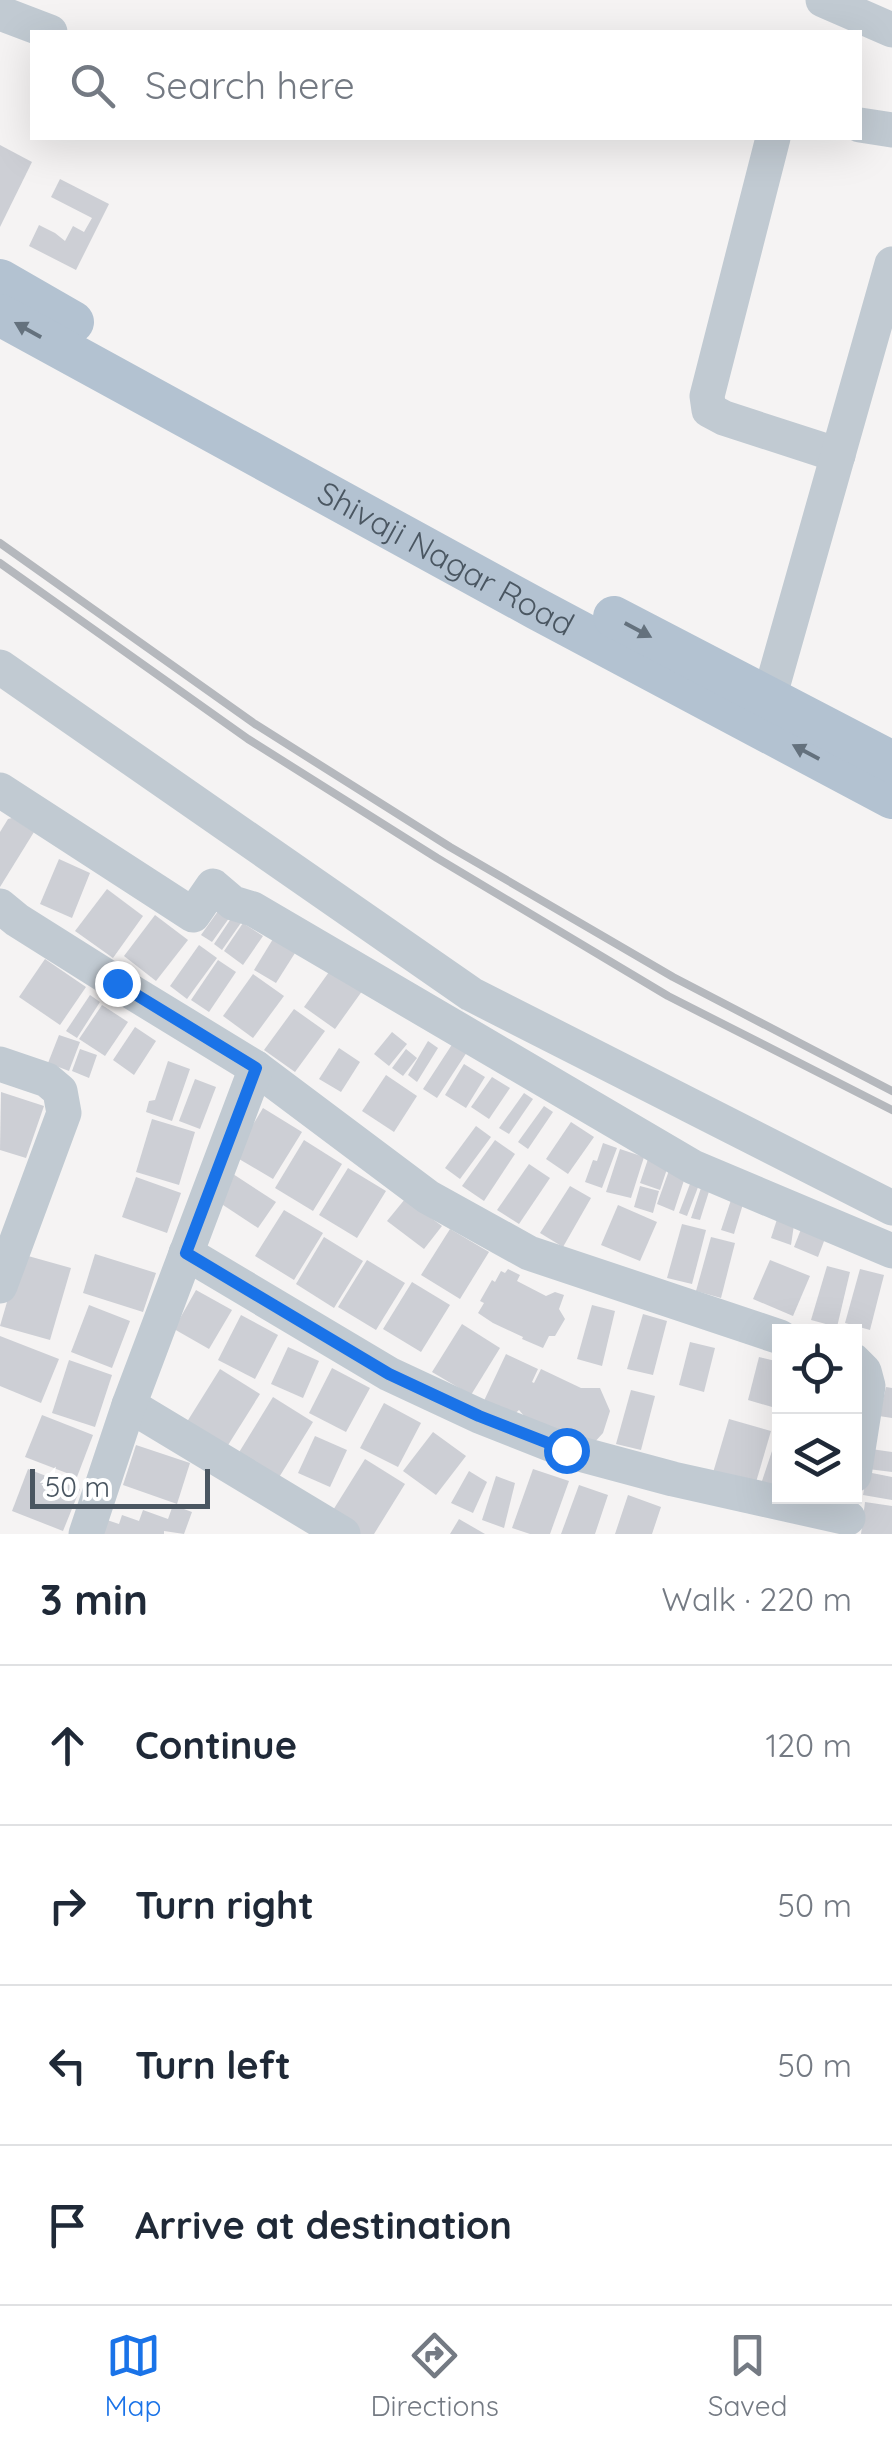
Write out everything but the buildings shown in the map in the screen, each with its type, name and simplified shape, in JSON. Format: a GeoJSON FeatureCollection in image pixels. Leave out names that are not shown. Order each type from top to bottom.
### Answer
{"type":"FeatureCollection","features":[{"type":"Feature","properties":{"kind":"main road","name":"Shivaji Nagar Road"},"geometry":{"type":"LineString","coordinates":[[0,280],[474,543],[765,714],[892,798]]}},
{"type":"Feature","properties":{"kind":"main road","name":"Shivaji Nagar Road"},"geometry":{"type":"LineString","coordinates":[[0,314],[519,600],[765,714],[892,762]]}},
{"type":"Feature","properties":{"kind":"street"},"geometry":{"type":"LineString","coordinates":[[823,0],[892,30]]}},
{"type":"Feature","properties":{"kind":"street"},"geometry":{"type":"LineString","coordinates":[[0,13],[45,30]]}},
{"type":"Feature","properties":{"kind":"street"},"geometry":{"type":"LineString","coordinates":[[862,125],[892,130]]}},
{"type":"Feature","properties":{"kind":"street"},"geometry":{"type":"LineString","coordinates":[[772,140],[707,396],[710,410],[724,418],[838,455]]}},
{"type":"Feature","properties":{"kind":"street"},"geometry":{"type":"LineString","coordinates":[[765,714],[892,264]]}},
{"type":"Feature","properties":{"kind":"street"},"geometry":{"type":"LineString","coordinates":[[0,666],[471,994],[892,1208]]}},
{"type":"Feature","properties":{"kind":"street"},"geometry":{"type":"LineString","coordinates":[[0,790],[193,915],[213,886],[233,902],[270,919],[692,1167],[892,1251]]}},
{"type":"Feature","properties":{"kind":"street"},"geometry":{"type":"LineString","coordinates":[[0,906],[256,1068],[428,1196],[528,1253],[772,1334]]}},
{"type":"Feature","properties":{"kind":"street"},"geometry":{"type":"LineString","coordinates":[[0,1064],[47,1080],[60,1091],[64,1114],[0,1286]]}},
{"type":"Feature","properties":{"kind":"street"},"geometry":{"type":"LineString","coordinates":[[86,1534],[256,1068]]}},
{"type":"Feature","properties":{"kind":"street"},"geometry":{"type":"LineString","coordinates":[[186,1253],[389,1374],[479,1416],[566,1450],[848,1516]]}},
{"type":"Feature","properties":{"kind":"street"},"geometry":{"type":"LineString","coordinates":[[862,1370],[868,1386],[862,1424]]}},
{"type":"Feature","properties":{"kind":"street"},"geometry":{"type":"LineString","coordinates":[[130,1405],[343,1534]]}},
{"type":"Feature","properties":{"kind":"railway"},"geometry":{"type":"LineString","coordinates":[[0,543],[255,724],[450,847],[673,977],[892,1091]]}},
{"type":"Feature","properties":{"kind":"railway"},"geometry":{"type":"LineString","coordinates":[[0,563],[248,739],[437,858],[668,996],[892,1110]]}},
{"type":"Feature","properties":{"kind":"route"},"geometry":{"type":"LineString","coordinates":[[117,983],[256,1068],[186,1253],[389,1374],[479,1416],[566,1450]]}}]}
